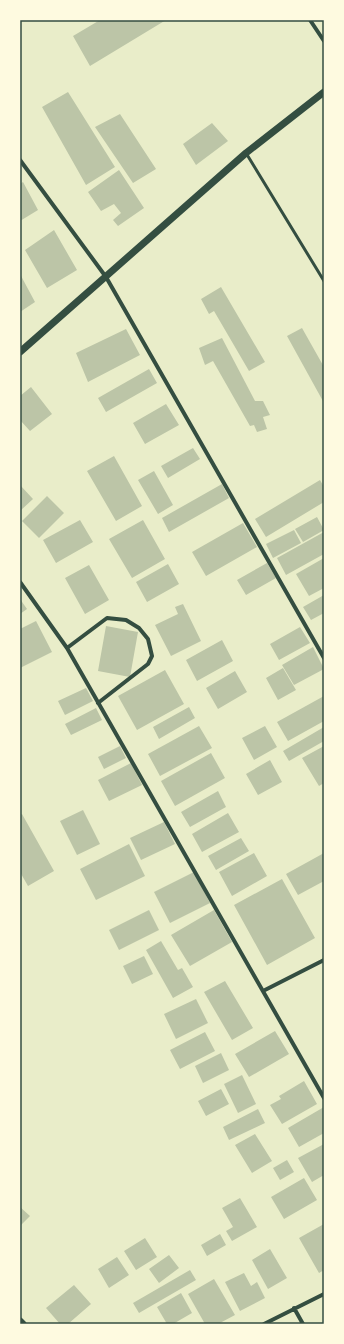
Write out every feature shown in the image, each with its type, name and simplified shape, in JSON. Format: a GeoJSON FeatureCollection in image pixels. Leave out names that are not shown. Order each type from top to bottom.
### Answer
{"type":"FeatureCollection","features":[{"type":"Feature","properties":{"kind":"street"},"geometry":{"type":"LineString","coordinates":[[310,20],[324,41]]}},
{"type":"Feature","properties":{"kind":"street"},"geometry":{"type":"LineString","coordinates":[[20,352],[246,153],[324,92]]}},
{"type":"Feature","properties":{"kind":"street"},"geometry":{"type":"LineString","coordinates":[[20,160],[106,277],[324,658]]}},
{"type":"Feature","properties":{"kind":"street"},"geometry":{"type":"LineString","coordinates":[[20,582],[67,648],[324,1098]]}},
{"type":"Feature","properties":{"kind":"street"},"geometry":{"type":"LineString","coordinates":[[67,648],[107,618],[126,620],[139,628],[148,639],[152,656],[148,664],[98,703]]}},
{"type":"Feature","properties":{"kind":"street"},"geometry":{"type":"LineString","coordinates":[[263,991],[324,960]]}},
{"type":"Feature","properties":{"kind":"street"},"geometry":{"type":"LineString","coordinates":[[264,1324],[324,1294]]}},
{"type":"Feature","properties":{"kind":"street"},"geometry":{"type":"LineString","coordinates":[[294,1308],[302,1324]]}},
{"type":"Feature","properties":{"kind":"lane"},"geometry":{"type":"LineString","coordinates":[[246,153],[324,281]]}},
{"type":"Feature","properties":{"kind":"building"},"geometry":{"type":"Polygon","coordinates":[[[100,20],[166,20],[90,66],[73,36],[100,20]]]}},
{"type":"Feature","properties":{"kind":"building"},"geometry":{"type":"Polygon","coordinates":[[[68,92],[115,167],[86,185],[42,107],[68,92]]]}},
{"type":"Feature","properties":{"kind":"building"},"geometry":{"type":"Polygon","coordinates":[[[120,114],[156,169],[133,183],[95,127],[120,114]]]}},
{"type":"Feature","properties":{"kind":"building"},"geometry":{"type":"Polygon","coordinates":[[[212,123],[228,141],[196,165],[183,144],[212,123]]]}},
{"type":"Feature","properties":{"kind":"building"},"geometry":{"type":"Polygon","coordinates":[[[119,170],[144,208],[118,226],[113,220],[121,213],[114,204],[101,211],[88,192],[119,170]]]}},
{"type":"Feature","properties":{"kind":"building"},"geometry":{"type":"Polygon","coordinates":[[[23,182],[38,210],[20,221],[20,184],[23,182]]]}},
{"type":"Feature","properties":{"kind":"building"},"geometry":{"type":"Polygon","coordinates":[[[54,230],[77,270],[47,288],[25,250],[54,230]]]}},
{"type":"Feature","properties":{"kind":"building"},"geometry":{"type":"Polygon","coordinates":[[[20,274],[35,302],[20,312],[20,274]]]}},
{"type":"Feature","properties":{"kind":"building"},"geometry":{"type":"Polygon","coordinates":[[[221,287],[265,362],[249,371],[214,311],[209,314],[201,299],[221,287]]]}},
{"type":"Feature","properties":{"kind":"building"},"geometry":{"type":"Polygon","coordinates":[[[302,328],[324,367],[324,403],[287,336],[302,328]]]}},
{"type":"Feature","properties":{"kind":"building"},"geometry":{"type":"Polygon","coordinates":[[[126,329],[140,355],[88,382],[76,353],[126,329]]]}},
{"type":"Feature","properties":{"kind":"building"},"geometry":{"type":"Polygon","coordinates":[[[222,338],[255,401],[263,401],[270,415],[263,417],[267,429],[257,432],[254,425],[250,426],[213,361],[205,365],[199,348],[222,338]]]}},
{"type":"Feature","properties":{"kind":"building"},"geometry":{"type":"Polygon","coordinates":[[[149,369],[157,383],[106,412],[98,398],[149,369]]]}},
{"type":"Feature","properties":{"kind":"building"},"geometry":{"type":"Polygon","coordinates":[[[31,387],[52,414],[30,431],[20,420],[20,396],[31,387]]]}},
{"type":"Feature","properties":{"kind":"building"},"geometry":{"type":"Polygon","coordinates":[[[166,404],[179,425],[145,444],[133,423],[166,404]]]}},
{"type":"Feature","properties":{"kind":"building"},"geometry":{"type":"Polygon","coordinates":[[[193,448],[200,459],[168,478],[161,466],[193,448]]]}},
{"type":"Feature","properties":{"kind":"building"},"geometry":{"type":"Polygon","coordinates":[[[114,456],[142,506],[116,521],[87,471],[114,456]]]}},
{"type":"Feature","properties":{"kind":"building"},"geometry":{"type":"Polygon","coordinates":[[[154,471],[173,505],[158,514],[138,480],[154,471]]]}},
{"type":"Feature","properties":{"kind":"building"},"geometry":{"type":"Polygon","coordinates":[[[320,480],[324,487],[324,502],[266,537],[255,519],[320,480]]]}},
{"type":"Feature","properties":{"kind":"building"},"geometry":{"type":"Polygon","coordinates":[[[222,484],[229,498],[169,532],[162,518],[222,484]]]}},
{"type":"Feature","properties":{"kind":"building"},"geometry":{"type":"Polygon","coordinates":[[[20,485],[33,499],[20,511],[20,485]]]}},
{"type":"Feature","properties":{"kind":"building"},"geometry":{"type":"Polygon","coordinates":[[[47,496],[64,513],[39,538],[22,521],[47,496]]]}},
{"type":"Feature","properties":{"kind":"building"},"geometry":{"type":"Polygon","coordinates":[[[317,517],[324,530],[303,542],[295,529],[317,517]]]}},
{"type":"Feature","properties":{"kind":"building"},"geometry":{"type":"Polygon","coordinates":[[[80,520],[93,542],[56,563],[43,540],[80,520]]]}},
{"type":"Feature","properties":{"kind":"building"},"geometry":{"type":"Polygon","coordinates":[[[143,520],[165,559],[132,578],[109,539],[143,520]]]}},
{"type":"Feature","properties":{"kind":"building"},"geometry":{"type":"Polygon","coordinates":[[[243,523],[257,547],[206,576],[192,552],[243,523]]]}},
{"type":"Feature","properties":{"kind":"building"},"geometry":{"type":"Polygon","coordinates":[[[294,530],[301,543],[273,558],[266,544],[294,530]]]}},
{"type":"Feature","properties":{"kind":"building"},"geometry":{"type":"Polygon","coordinates":[[[324,532],[324,554],[286,575],[277,558],[324,532]]]}},
{"type":"Feature","properties":{"kind":"building"},"geometry":{"type":"Polygon","coordinates":[[[324,558],[324,588],[309,596],[296,574],[324,558]]]}},
{"type":"Feature","properties":{"kind":"building"},"geometry":{"type":"Polygon","coordinates":[[[267,563],[276,578],[246,595],[237,580],[267,563]]]}},
{"type":"Feature","properties":{"kind":"building"},"geometry":{"type":"Polygon","coordinates":[[[168,564],[179,584],[147,602],[136,582],[168,564]]]}},
{"type":"Feature","properties":{"kind":"building"},"geometry":{"type":"Polygon","coordinates":[[[89,565],[109,600],[85,614],[65,578],[89,565]]]}},
{"type":"Feature","properties":{"kind":"building"},"geometry":{"type":"Polygon","coordinates":[[[324,595],[324,613],[311,620],[303,607],[324,595]]]}},
{"type":"Feature","properties":{"kind":"building"},"geometry":{"type":"Polygon","coordinates":[[[20,599],[27,609],[20,614],[20,599]]]}},
{"type":"Feature","properties":{"kind":"building"},"geometry":{"type":"Polygon","coordinates":[[[183,604],[201,641],[171,656],[155,625],[178,614],[175,607],[183,604]]]}},
{"type":"Feature","properties":{"kind":"building"},"geometry":{"type":"Polygon","coordinates":[[[36,621],[52,652],[20,668],[20,629],[36,621]]]}},
{"type":"Feature","properties":{"kind":"building"},"geometry":{"type":"Polygon","coordinates":[[[106,626],[138,632],[130,677],[98,671],[106,626]]]}},
{"type":"Feature","properties":{"kind":"building"},"geometry":{"type":"Polygon","coordinates":[[[300,627],[310,643],[279,660],[270,644],[300,627]]]}},
{"type":"Feature","properties":{"kind":"building"},"geometry":{"type":"Polygon","coordinates":[[[222,640],[233,661],[197,681],[186,660],[222,640]]]}},
{"type":"Feature","properties":{"kind":"building"},"geometry":{"type":"Polygon","coordinates":[[[313,647],[324,669],[294,685],[282,665],[313,647]]]}},
{"type":"Feature","properties":{"kind":"building"},"geometry":{"type":"Polygon","coordinates":[[[283,668],[296,690],[278,700],[266,678],[283,668]]]}},
{"type":"Feature","properties":{"kind":"building"},"geometry":{"type":"Polygon","coordinates":[[[165,670],[184,704],[137,730],[118,696],[165,670]]]}},
{"type":"Feature","properties":{"kind":"building"},"geometry":{"type":"Polygon","coordinates":[[[235,671],[247,692],[218,709],[206,688],[235,671]]]}},
{"type":"Feature","properties":{"kind":"building"},"geometry":{"type":"Polygon","coordinates":[[[86,688],[93,701],[65,715],[58,701],[86,688]]]}},
{"type":"Feature","properties":{"kind":"building"},"geometry":{"type":"Polygon","coordinates":[[[324,696],[324,721],[288,741],[277,722],[324,696]]]}},
{"type":"Feature","properties":{"kind":"building"},"geometry":{"type":"Polygon","coordinates":[[[189,707],[195,718],[159,739],[153,727],[189,707]]]}},
{"type":"Feature","properties":{"kind":"building"},"geometry":{"type":"Polygon","coordinates":[[[96,708],[102,720],[71,735],[65,724],[96,708]]]}},
{"type":"Feature","properties":{"kind":"building"},"geometry":{"type":"Polygon","coordinates":[[[199,726],[212,748],[160,776],[148,754],[199,726]]]}},
{"type":"Feature","properties":{"kind":"building"},"geometry":{"type":"Polygon","coordinates":[[[265,726],[277,747],[254,760],[242,738],[265,726]]]}},
{"type":"Feature","properties":{"kind":"building"},"geometry":{"type":"Polygon","coordinates":[[[324,727],[324,741],[289,761],[283,751],[324,727]]]}},
{"type":"Feature","properties":{"kind":"building"},"geometry":{"type":"Polygon","coordinates":[[[120,746],[126,758],[104,769],[98,757],[120,746]]]}},
{"type":"Feature","properties":{"kind":"building"},"geometry":{"type":"Polygon","coordinates":[[[324,746],[324,783],[319,786],[302,758],[324,746]]]}},
{"type":"Feature","properties":{"kind":"building"},"geometry":{"type":"Polygon","coordinates":[[[211,753],[225,778],[175,806],[161,781],[211,753]]]}},
{"type":"Feature","properties":{"kind":"building"},"geometry":{"type":"Polygon","coordinates":[[[270,760],[282,782],[258,795],[246,774],[270,760]]]}},
{"type":"Feature","properties":{"kind":"building"},"geometry":{"type":"Polygon","coordinates":[[[131,763],[142,785],[109,801],[98,780],[131,763]]]}},
{"type":"Feature","properties":{"kind":"building"},"geometry":{"type":"Polygon","coordinates":[[[218,791],[226,807],[190,827],[181,812],[218,791]]]}},
{"type":"Feature","properties":{"kind":"building"},"geometry":{"type":"Polygon","coordinates":[[[83,810],[100,844],[77,855],[60,821],[83,810]]]}},
{"type":"Feature","properties":{"kind":"building"},"geometry":{"type":"Polygon","coordinates":[[[228,813],[239,832],[202,852],[192,834],[228,813]]]}},
{"type":"Feature","properties":{"kind":"building"},"geometry":{"type":"Polygon","coordinates":[[[22,814],[54,871],[28,886],[20,872],[20,815],[22,814]]]}},
{"type":"Feature","properties":{"kind":"building"},"geometry":{"type":"Polygon","coordinates":[[[164,822],[175,844],[141,860],[130,838],[164,822]]]}},
{"type":"Feature","properties":{"kind":"building"},"geometry":{"type":"Polygon","coordinates":[[[241,838],[249,851],[216,870],[208,856],[241,838]]]}},
{"type":"Feature","properties":{"kind":"building"},"geometry":{"type":"Polygon","coordinates":[[[129,844],[145,876],[96,900],[80,869],[129,844]]]}},
{"type":"Feature","properties":{"kind":"building"},"geometry":{"type":"Polygon","coordinates":[[[254,853],[267,876],[232,896],[219,872],[254,853]]]}},
{"type":"Feature","properties":{"kind":"building"},"geometry":{"type":"Polygon","coordinates":[[[324,853],[324,881],[298,895],[286,874],[324,853]]]}},
{"type":"Feature","properties":{"kind":"building"},"geometry":{"type":"Polygon","coordinates":[[[194,872],[210,903],[170,923],[154,892],[194,872]]]}},
{"type":"Feature","properties":{"kind":"building"},"geometry":{"type":"Polygon","coordinates":[[[282,879],[315,938],[267,965],[234,905],[282,879]]]}},
{"type":"Feature","properties":{"kind":"building"},"geometry":{"type":"Polygon","coordinates":[[[149,910],[159,930],[119,950],[109,930],[149,910]]]}},
{"type":"Feature","properties":{"kind":"building"},"geometry":{"type":"Polygon","coordinates":[[[214,910],[232,942],[190,966],[171,935],[214,910]]]}},
{"type":"Feature","properties":{"kind":"building"},"geometry":{"type":"Polygon","coordinates":[[[161,941],[178,970],[182,968],[193,987],[173,998],[146,950],[161,941]]]}},
{"type":"Feature","properties":{"kind":"building"},"geometry":{"type":"Polygon","coordinates":[[[144,956],[153,974],[132,984],[123,966],[144,956]]]}},
{"type":"Feature","properties":{"kind":"building"},"geometry":{"type":"Polygon","coordinates":[[[225,981],[253,1028],[232,1040],[204,992],[225,981]]]}},
{"type":"Feature","properties":{"kind":"building"},"geometry":{"type":"Polygon","coordinates":[[[196,999],[208,1023],[176,1039],[164,1014],[196,999]]]}},
{"type":"Feature","properties":{"kind":"building"},"geometry":{"type":"Polygon","coordinates":[[[275,1031],[289,1054],[249,1077],[235,1054],[275,1031]]]}},
{"type":"Feature","properties":{"kind":"building"},"geometry":{"type":"Polygon","coordinates":[[[205,1032],[215,1051],[180,1069],[170,1050],[205,1032]]]}},
{"type":"Feature","properties":{"kind":"building"},"geometry":{"type":"Polygon","coordinates":[[[221,1053],[229,1070],[203,1083],[195,1066],[221,1053]]]}},
{"type":"Feature","properties":{"kind":"building"},"geometry":{"type":"Polygon","coordinates":[[[242,1075],[256,1104],[238,1113],[224,1084],[242,1075]]]}},
{"type":"Feature","properties":{"kind":"building"},"geometry":{"type":"Polygon","coordinates":[[[304,1081],[317,1104],[282,1124],[270,1105],[281,1099],[279,1096],[304,1081]]]}},
{"type":"Feature","properties":{"kind":"building"},"geometry":{"type":"Polygon","coordinates":[[[221,1089],[229,1104],[206,1116],[198,1101],[221,1089]]]}},
{"type":"Feature","properties":{"kind":"building"},"geometry":{"type":"Polygon","coordinates":[[[324,1107],[324,1133],[299,1147],[288,1128],[324,1107]]]}},
{"type":"Feature","properties":{"kind":"building"},"geometry":{"type":"Polygon","coordinates":[[[258,1109],[265,1123],[229,1140],[223,1127],[258,1109]]]}},
{"type":"Feature","properties":{"kind":"building"},"geometry":{"type":"Polygon","coordinates":[[[255,1134],[272,1161],[252,1173],[235,1145],[255,1134]]]}},
{"type":"Feature","properties":{"kind":"building"},"geometry":{"type":"Polygon","coordinates":[[[324,1144],[324,1175],[312,1182],[298,1158],[324,1144]]]}},
{"type":"Feature","properties":{"kind":"building"},"geometry":{"type":"Polygon","coordinates":[[[287,1160],[294,1172],[280,1180],[273,1168],[287,1160]]]}},
{"type":"Feature","properties":{"kind":"building"},"geometry":{"type":"Polygon","coordinates":[[[304,1178],[317,1200],[284,1219],[271,1197],[304,1178]]]}},
{"type":"Feature","properties":{"kind":"building"},"geometry":{"type":"Polygon","coordinates":[[[240,1198],[257,1227],[232,1241],[226,1231],[233,1227],[222,1208],[240,1198]]]}},
{"type":"Feature","properties":{"kind":"building"},"geometry":{"type":"Polygon","coordinates":[[[20,1207],[30,1216],[20,1226],[20,1207]]]}},
{"type":"Feature","properties":{"kind":"building"},"geometry":{"type":"Polygon","coordinates":[[[324,1224],[324,1270],[319,1273],[299,1238],[324,1224]]]}},
{"type":"Feature","properties":{"kind":"building"},"geometry":{"type":"Polygon","coordinates":[[[220,1234],[226,1245],[207,1256],[201,1245],[220,1234]]]}},
{"type":"Feature","properties":{"kind":"building"},"geometry":{"type":"Polygon","coordinates":[[[145,1238],[157,1257],[136,1270],[124,1251],[145,1238]]]}},
{"type":"Feature","properties":{"kind":"building"},"geometry":{"type":"Polygon","coordinates":[[[270,1249],[287,1278],[268,1289],[252,1260],[270,1249]]]}},
{"type":"Feature","properties":{"kind":"building"},"geometry":{"type":"Polygon","coordinates":[[[169,1255],[179,1268],[159,1283],[149,1269],[169,1255]]]}},
{"type":"Feature","properties":{"kind":"building"},"geometry":{"type":"Polygon","coordinates":[[[117,1257],[129,1275],[109,1288],[98,1269],[117,1257]]]}},
{"type":"Feature","properties":{"kind":"building"},"geometry":{"type":"Polygon","coordinates":[[[190,1270],[196,1280],[139,1313],[133,1303],[190,1270]]]}},
{"type":"Feature","properties":{"kind":"building"},"geometry":{"type":"Polygon","coordinates":[[[244,1273],[251,1286],[257,1282],[265,1298],[240,1311],[225,1282],[244,1273]]]}},
{"type":"Feature","properties":{"kind":"building"},"geometry":{"type":"Polygon","coordinates":[[[214,1279],[235,1315],[218,1324],[205,1324],[188,1294],[214,1279]]]}},
{"type":"Feature","properties":{"kind":"building"},"geometry":{"type":"Polygon","coordinates":[[[74,1285],[91,1304],[68,1324],[60,1324],[46,1308],[74,1285]]]}},
{"type":"Feature","properties":{"kind":"building"},"geometry":{"type":"Polygon","coordinates":[[[181,1293],[192,1313],[173,1324],[167,1324],[157,1307],[181,1293]]]}}]}
